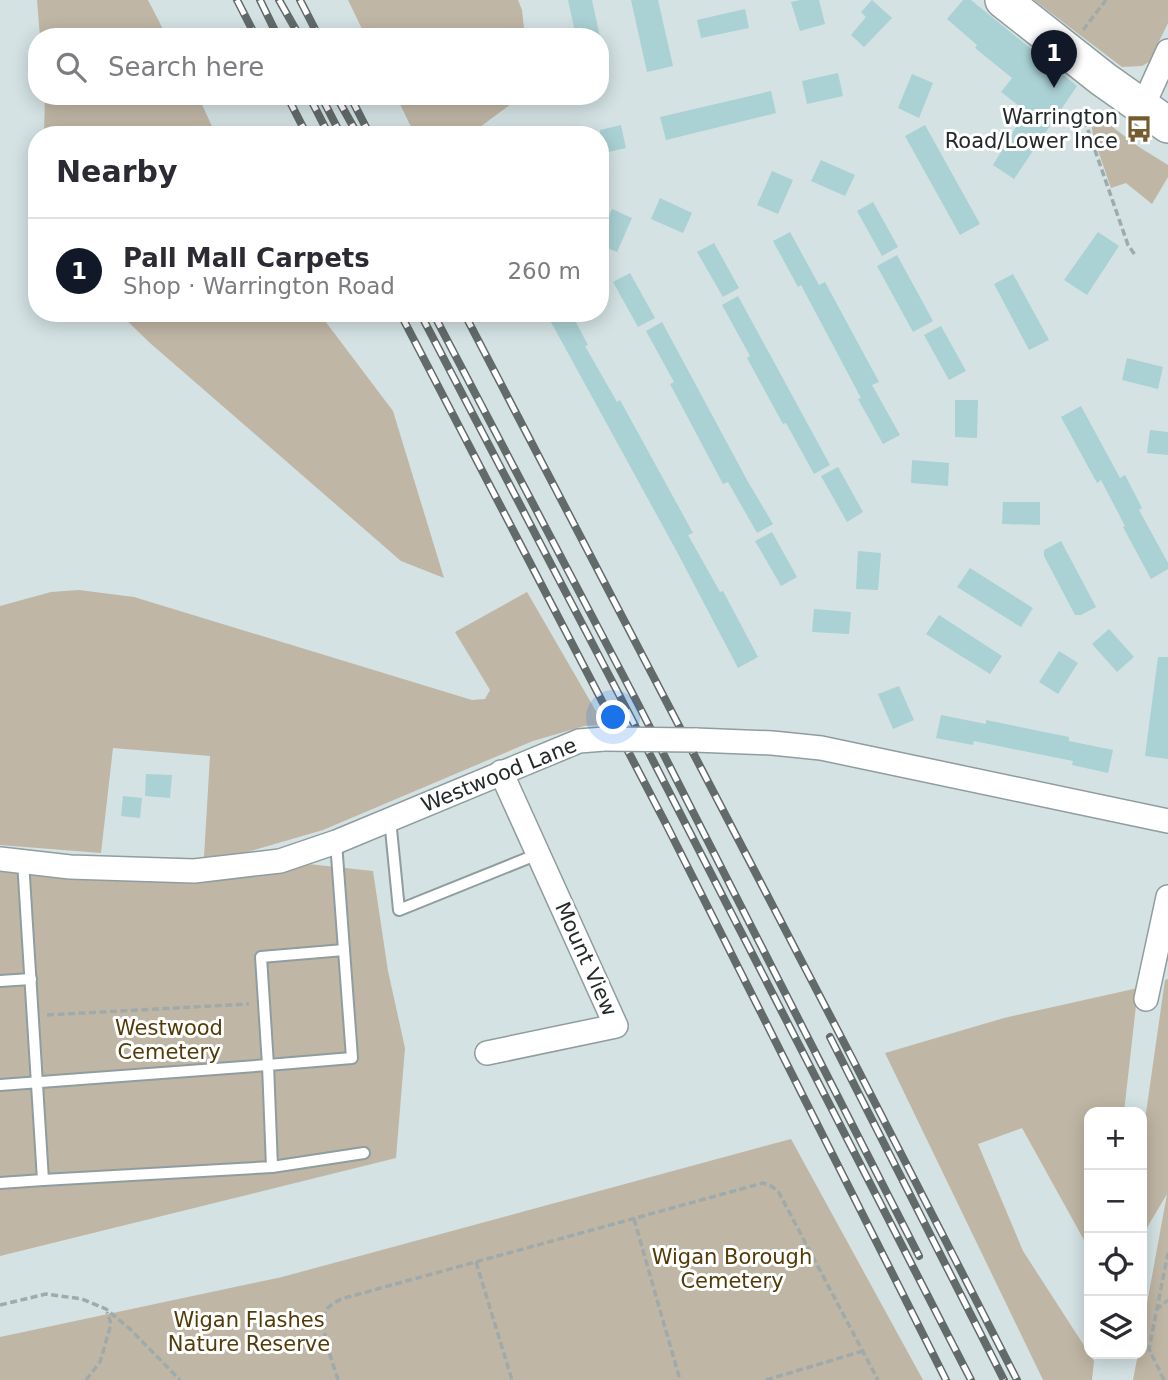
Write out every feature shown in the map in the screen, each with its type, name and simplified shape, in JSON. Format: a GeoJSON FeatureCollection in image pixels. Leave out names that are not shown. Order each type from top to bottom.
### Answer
{"type":"FeatureCollection","features":[{"type":"Feature","properties":{"kind":"main road"},"geometry":{"type":"LineString","coordinates":[[1003,0],[1155,116]]}},
{"type":"Feature","properties":{"kind":"street"},"geometry":{"type":"LineString","coordinates":[[1155,116],[1168,51]]}},
{"type":"Feature","properties":{"kind":"street","name":"Westwood Lane"},"geometry":{"type":"LineString","coordinates":[[0,859],[70,867],[194,871],[280,861],[336,842],[579,741],[604,738],[772,743],[821,748],[1168,821]]}},
{"type":"Feature","properties":{"kind":"street","name":"Mount View"},"geometry":{"type":"LineString","coordinates":[[487,1053],[616,1026],[501,772]]}},
{"type":"Feature","properties":{"kind":"street"},"geometry":{"type":"LineString","coordinates":[[1146,999],[1168,897]]}},
{"type":"Feature","properties":{"kind":"lane"},"geometry":{"type":"LineString","coordinates":[[390,819],[399,911],[538,854]]}},
{"type":"Feature","properties":{"kind":"lane"},"geometry":{"type":"LineString","coordinates":[[0,1085],[352,1058],[336,842]]}},
{"type":"Feature","properties":{"kind":"lane"},"geometry":{"type":"LineString","coordinates":[[23,862],[43,1180]]}},
{"type":"Feature","properties":{"kind":"lane"},"geometry":{"type":"LineString","coordinates":[[272,1167],[261,957],[344,950]]}},
{"type":"Feature","properties":{"kind":"lane"},"geometry":{"type":"LineString","coordinates":[[0,981],[31,979]]}},
{"type":"Feature","properties":{"kind":"lane"},"geometry":{"type":"LineString","coordinates":[[0,1183],[272,1167],[364,1153]]}},
{"type":"Feature","properties":{"kind":"path"},"geometry":{"type":"LineString","coordinates":[[1082,32],[1105,0]]}},
{"type":"Feature","properties":{"kind":"path"},"geometry":{"type":"LineString","coordinates":[[1081,110],[1128,245],[1135,255]]}},
{"type":"Feature","properties":{"kind":"path"},"geometry":{"type":"LineString","coordinates":[[33,1016],[261,1003]]}},
{"type":"Feature","properties":{"kind":"path"},"geometry":{"type":"LineString","coordinates":[[338,1380],[324,1331],[323,1317],[329,1306],[341,1299],[763,1183],[778,1191],[878,1380]]}},
{"type":"Feature","properties":{"kind":"path"},"geometry":{"type":"LineString","coordinates":[[634,1219],[680,1380]]}},
{"type":"Feature","properties":{"kind":"path"},"geometry":{"type":"LineString","coordinates":[[1164,1380],[1149,1349],[1168,1253]]}},
{"type":"Feature","properties":{"kind":"path"},"geometry":{"type":"LineString","coordinates":[[475,1262],[512,1380]]}},
{"type":"Feature","properties":{"kind":"path"},"geometry":{"type":"LineString","coordinates":[[0,1304],[46,1294],[82,1299],[106,1309],[129,1328],[180,1380]]}},
{"type":"Feature","properties":{"kind":"path"},"geometry":{"type":"LineString","coordinates":[[1156,1311],[1168,1300]]}},
{"type":"Feature","properties":{"kind":"path"},"geometry":{"type":"LineString","coordinates":[[86,1380],[100,1362],[111,1324],[106,1309]]}},
{"type":"Feature","properties":{"kind":"path"},"geometry":{"type":"LineString","coordinates":[[766,1380],[863,1351]]}},
{"type":"Feature","properties":{"kind":"green space"},"geometry":{"type":"Polygon","coordinates":[[[37,0],[148,0],[162,28],[39,28],[37,0]]]}},
{"type":"Feature","properties":{"kind":"green space"},"geometry":{"type":"Polygon","coordinates":[[[348,0],[518,0],[524,28],[362,28],[348,0]]]}},
{"type":"Feature","properties":{"kind":"green space"},"geometry":{"type":"Polygon","coordinates":[[[1034,0],[1168,0],[1168,23],[1149,62],[1142,66],[1122,67],[1034,0]]]}},
{"type":"Feature","properties":{"kind":"green space"},"geometry":{"type":"Polygon","coordinates":[[[45,105],[202,105],[212,126],[44,126],[45,105]]]}},
{"type":"Feature","properties":{"kind":"green space"},"geometry":{"type":"Polygon","coordinates":[[[400,105],[510,105],[481,126],[411,126],[400,105]]]}},
{"type":"Feature","properties":{"kind":"green space"},"geometry":{"type":"Polygon","coordinates":[[[1102,119],[1168,165],[1168,177],[1152,204],[1126,183],[1111,188],[1093,136],[1091,121],[1102,119]]]}},
{"type":"Feature","properties":{"kind":"green space"},"geometry":{"type":"Polygon","coordinates":[[[128,322],[326,322],[393,411],[444,578],[401,561],[128,322]]]}},
{"type":"Feature","properties":{"kind":"green space"},"geometry":{"type":"Polygon","coordinates":[[[79,590],[134,597],[472,700],[485,699],[490,690],[455,632],[527,592],[604,725],[584,726],[533,741],[323,830],[237,855],[204,857],[210,756],[113,748],[101,853],[0,845],[0,606],[51,592],[79,590]]]}},
{"type":"Feature","properties":{"kind":"green space","name":"Westwood Cemetery"},"geometry":{"type":"Polygon","coordinates":[[[0,859],[280,861],[373,871],[388,971],[405,1048],[396,1158],[0,1256],[0,859]]]}},
{"type":"Feature","properties":{"kind":"green space"},"geometry":{"type":"Polygon","coordinates":[[[1168,979],[1168,1380],[1133,1380],[1137,1359],[1147,1359],[1147,1304],[1167,1194],[1147,1228],[1147,1107],[1165,980],[1168,979]]]}},
{"type":"Feature","properties":{"kind":"green space"},"geometry":{"type":"Polygon","coordinates":[[[1138,988],[1125,1107],[1084,1107],[1084,1240],[1022,1128],[978,1144],[1023,1251],[1084,1346],[1084,1359],[1094,1361],[1092,1380],[1043,1380],[885,1053],[1004,1018],[1138,988]]]}},
{"type":"Feature","properties":{"kind":"green space","name":"Wigan Borough Cemetery"},"geometry":{"type":"Polygon","coordinates":[[[791,1139],[923,1380],[0,1380],[0,1337],[282,1277],[791,1139]]]}},
{"type":"Feature","properties":{"kind":"building"},"geometry":{"type":"Polygon","coordinates":[[[568,0],[592,0],[598,28],[574,28],[568,0]]]}},
{"type":"Feature","properties":{"kind":"building"},"geometry":{"type":"Polygon","coordinates":[[[631,0],[658,0],[673,66],[647,72],[631,0]]]}},
{"type":"Feature","properties":{"kind":"building"},"geometry":{"type":"Polygon","coordinates":[[[819,0],[825,24],[800,31],[791,2],[819,0]]]}},
{"type":"Feature","properties":{"kind":"building"},"geometry":{"type":"Polygon","coordinates":[[[872,0],[892,18],[864,47],[851,35],[866,17],[861,12],[872,0]]]}},
{"type":"Feature","properties":{"kind":"building"},"geometry":{"type":"Polygon","coordinates":[[[963,0],[971,0],[1077,86],[1014,179],[993,165],[1026,111],[1001,92],[1012,78],[975,48],[977,45],[947,19],[963,0]]]}},
{"type":"Feature","properties":{"kind":"building"},"geometry":{"type":"Polygon","coordinates":[[[745,9],[749,28],[701,38],[697,20],[745,9]]]}},
{"type":"Feature","properties":{"kind":"building"},"geometry":{"type":"Polygon","coordinates":[[[838,73],[843,96],[807,104],[802,81],[838,73]]]}},
{"type":"Feature","properties":{"kind":"building"},"geometry":{"type":"Polygon","coordinates":[[[912,74],[933,83],[919,118],[898,108],[912,74]]]}},
{"type":"Feature","properties":{"kind":"building"},"geometry":{"type":"Polygon","coordinates":[[[771,91],[776,113],[666,140],[660,117],[771,91]]]}},
{"type":"Feature","properties":{"kind":"building"},"geometry":{"type":"Polygon","coordinates":[[[621,125],[626,148],[609,152],[609,128],[621,125]]]}},
{"type":"Feature","properties":{"kind":"building"},"geometry":{"type":"Polygon","coordinates":[[[925,125],[980,224],[960,235],[905,136],[925,125]]]}},
{"type":"Feature","properties":{"kind":"building"},"geometry":{"type":"Polygon","coordinates":[[[821,160],[855,175],[845,196],[811,181],[821,160]]]}},
{"type":"Feature","properties":{"kind":"building"},"geometry":{"type":"Polygon","coordinates":[[[772,171],[793,180],[778,214],[757,205],[772,171]]]}},
{"type":"Feature","properties":{"kind":"building"},"geometry":{"type":"Polygon","coordinates":[[[660,198],[692,213],[683,233],[651,219],[660,198]]]}},
{"type":"Feature","properties":{"kind":"building"},"geometry":{"type":"Polygon","coordinates":[[[873,202],[898,247],[882,256],[857,211],[873,202]]]}},
{"type":"Feature","properties":{"kind":"building"},"geometry":{"type":"Polygon","coordinates":[[[612,209],[632,218],[617,252],[609,249],[609,216],[612,209]]]}},
{"type":"Feature","properties":{"kind":"building"},"geometry":{"type":"Polygon","coordinates":[[[790,232],[819,285],[825,282],[879,382],[872,385],[900,435],[883,444],[801,285],[798,287],[773,241],[790,232]]]}},
{"type":"Feature","properties":{"kind":"building"},"geometry":{"type":"Polygon","coordinates":[[[1098,232],[1119,246],[1087,295],[1064,280],[1098,232]]]}},
{"type":"Feature","properties":{"kind":"building"},"geometry":{"type":"Polygon","coordinates":[[[714,243],[739,288],[723,297],[697,252],[714,243]]]}},
{"type":"Feature","properties":{"kind":"building"},"geometry":{"type":"Polygon","coordinates":[[[897,255],[933,321],[913,332],[877,266],[897,255]]]}},
{"type":"Feature","properties":{"kind":"building"},"geometry":{"type":"Polygon","coordinates":[[[630,273],[655,318],[638,327],[613,282],[630,273]]]}},
{"type":"Feature","properties":{"kind":"building"},"geometry":{"type":"Polygon","coordinates":[[[1013,274],[1049,340],[1029,350],[994,284],[1013,274]]]}},
{"type":"Feature","properties":{"kind":"building"},"geometry":{"type":"Polygon","coordinates":[[[738,296],[830,465],[814,474],[747,358],[750,356],[722,305],[738,296]]]}},
{"type":"Feature","properties":{"kind":"building"},"geometry":{"type":"Polygon","coordinates":[[[551,322],[576,322],[588,345],[585,346],[617,402],[620,400],[693,533],[688,535],[720,592],[723,591],[758,657],[738,668],[551,322]]]}},
{"type":"Feature","properties":{"kind":"building"},"geometry":{"type":"Polygon","coordinates":[[[662,322],[773,524],[757,533],[728,482],[723,484],[670,384],[674,382],[646,331],[662,322]]]}},
{"type":"Feature","properties":{"kind":"building"},"geometry":{"type":"Polygon","coordinates":[[[941,326],[966,371],[949,380],[924,335],[941,326]]]}},
{"type":"Feature","properties":{"kind":"building"},"geometry":{"type":"Polygon","coordinates":[[[1127,358],[1163,367],[1158,389],[1122,380],[1127,358]]]}},
{"type":"Feature","properties":{"kind":"building"},"geometry":{"type":"Polygon","coordinates":[[[955,400],[978,400],[977,438],[955,437],[955,400]]]}},
{"type":"Feature","properties":{"kind":"building"},"geometry":{"type":"Polygon","coordinates":[[[1081,406],[1120,478],[1125,475],[1142,508],[1139,510],[1168,563],[1168,569],[1151,579],[1101,480],[1097,483],[1061,417],[1081,406]]]}},
{"type":"Feature","properties":{"kind":"building"},"geometry":{"type":"Polygon","coordinates":[[[1150,430],[1168,432],[1168,455],[1147,453],[1150,430]]]}},
{"type":"Feature","properties":{"kind":"building"},"geometry":{"type":"Polygon","coordinates":[[[912,460],[949,463],[948,486],[911,483],[912,460]]]}},
{"type":"Feature","properties":{"kind":"building"},"geometry":{"type":"Polygon","coordinates":[[[838,467],[863,512],[847,522],[821,476],[838,467]]]}},
{"type":"Feature","properties":{"kind":"building"},"geometry":{"type":"Polygon","coordinates":[[[1003,502],[1040,502],[1040,525],[1002,524],[1003,502]]]}},
{"type":"Feature","properties":{"kind":"building"},"geometry":{"type":"Polygon","coordinates":[[[772,532],[797,577],[781,586],[755,541],[772,532]]]}},
{"type":"Feature","properties":{"kind":"building"},"geometry":{"type":"Polygon","coordinates":[[[1061,541],[1096,607],[1081,615],[1075,615],[1044,556],[1044,550],[1061,541]]]}},
{"type":"Feature","properties":{"kind":"building"},"geometry":{"type":"Polygon","coordinates":[[[858,551],[881,553],[878,590],[856,589],[858,551]]]}},
{"type":"Feature","properties":{"kind":"building"},"geometry":{"type":"Polygon","coordinates":[[[970,568],[1033,608],[1021,627],[957,587],[970,568]]]}},
{"type":"Feature","properties":{"kind":"building"},"geometry":{"type":"Polygon","coordinates":[[[814,609],[851,612],[849,634],[812,632],[814,609]]]}},
{"type":"Feature","properties":{"kind":"building"},"geometry":{"type":"Polygon","coordinates":[[[939,615],[1002,656],[990,674],[926,634],[939,615]]]}},
{"type":"Feature","properties":{"kind":"building"},"geometry":{"type":"Polygon","coordinates":[[[1109,629],[1134,657],[1117,672],[1092,644],[1109,629]]]}},
{"type":"Feature","properties":{"kind":"building"},"geometry":{"type":"Polygon","coordinates":[[[1059,651],[1078,663],[1058,694],[1039,682],[1059,651]]]}},
{"type":"Feature","properties":{"kind":"building"},"geometry":{"type":"Polygon","coordinates":[[[1158,657],[1168,657],[1168,759],[1145,756],[1158,657]]]}},
{"type":"Feature","properties":{"kind":"building"},"geometry":{"type":"Polygon","coordinates":[[[899,686],[914,720],[893,729],[878,694],[899,686]]]}},
{"type":"Feature","properties":{"kind":"building"},"geometry":{"type":"Polygon","coordinates":[[[941,715],[986,724],[986,720],[1069,737],[1069,741],[1113,750],[1108,773],[1072,765],[1073,761],[974,741],[973,745],[936,738],[941,715]]]}},
{"type":"Feature","properties":{"kind":"building"},"geometry":{"type":"Polygon","coordinates":[[[146,774],[172,775],[170,798],[145,796],[146,774]]]}},
{"type":"Feature","properties":{"kind":"building"},"geometry":{"type":"Polygon","coordinates":[[[123,796],[142,798],[140,818],[121,816],[123,796]]]}},
{"type":"Feature","properties":{"kind":"railway"},"geometry":{"type":"LineString","coordinates":[[237,0],[251,28]]}},
{"type":"Feature","properties":{"kind":"railway"},"geometry":{"type":"LineString","coordinates":[[260,0],[274,28]]}},
{"type":"Feature","properties":{"kind":"railway"},"geometry":{"type":"LineString","coordinates":[[279,0],[295,28]]}},
{"type":"Feature","properties":{"kind":"railway"},"geometry":{"type":"LineString","coordinates":[[300,0],[314,28]]}},
{"type":"Feature","properties":{"kind":"railway"},"geometry":{"type":"LineString","coordinates":[[292,105],[302,126]]}},
{"type":"Feature","properties":{"kind":"railway"},"geometry":{"type":"LineString","coordinates":[[314,105],[324,126]]}},
{"type":"Feature","properties":{"kind":"railway"},"geometry":{"type":"LineString","coordinates":[[326,105],[336,126]]}},
{"type":"Feature","properties":{"kind":"railway"},"geometry":{"type":"LineString","coordinates":[[341,105],[353,126]]}},
{"type":"Feature","properties":{"kind":"railway"},"geometry":{"type":"LineString","coordinates":[[355,105],[365,126]]}},
{"type":"Feature","properties":{"kind":"railway"},"geometry":{"type":"LineString","coordinates":[[405,322],[667,826],[946,1380]]}},
{"type":"Feature","properties":{"kind":"railway"},"geometry":{"type":"LineString","coordinates":[[425,322],[971,1380]]}},
{"type":"Feature","properties":{"kind":"railway"},"geometry":{"type":"LineString","coordinates":[[438,322],[638,704],[919,1256]]}},
{"type":"Feature","properties":{"kind":"railway"},"geometry":{"type":"LineString","coordinates":[[469,322],[1017,1380]]}},
{"type":"Feature","properties":{"kind":"railway"},"geometry":{"type":"LineString","coordinates":[[830,1037],[1004,1380]]}},
{"type":"Feature","properties":{"kind":"place","name":"Pall Mall Carpets"},"geometry":{"type":"Point","coordinates":[1054,88]}},
{"type":"Feature","properties":{"kind":"place","name":"Warrington Road/Lower Ince"},"geometry":{"type":"Point","coordinates":[1139,129]}},
{"type":"Feature","properties":{"kind":"park label","name":"Wigan Flashes Nature Reserve"},"geometry":{"type":"Point","coordinates":[249,1332]}}]}
